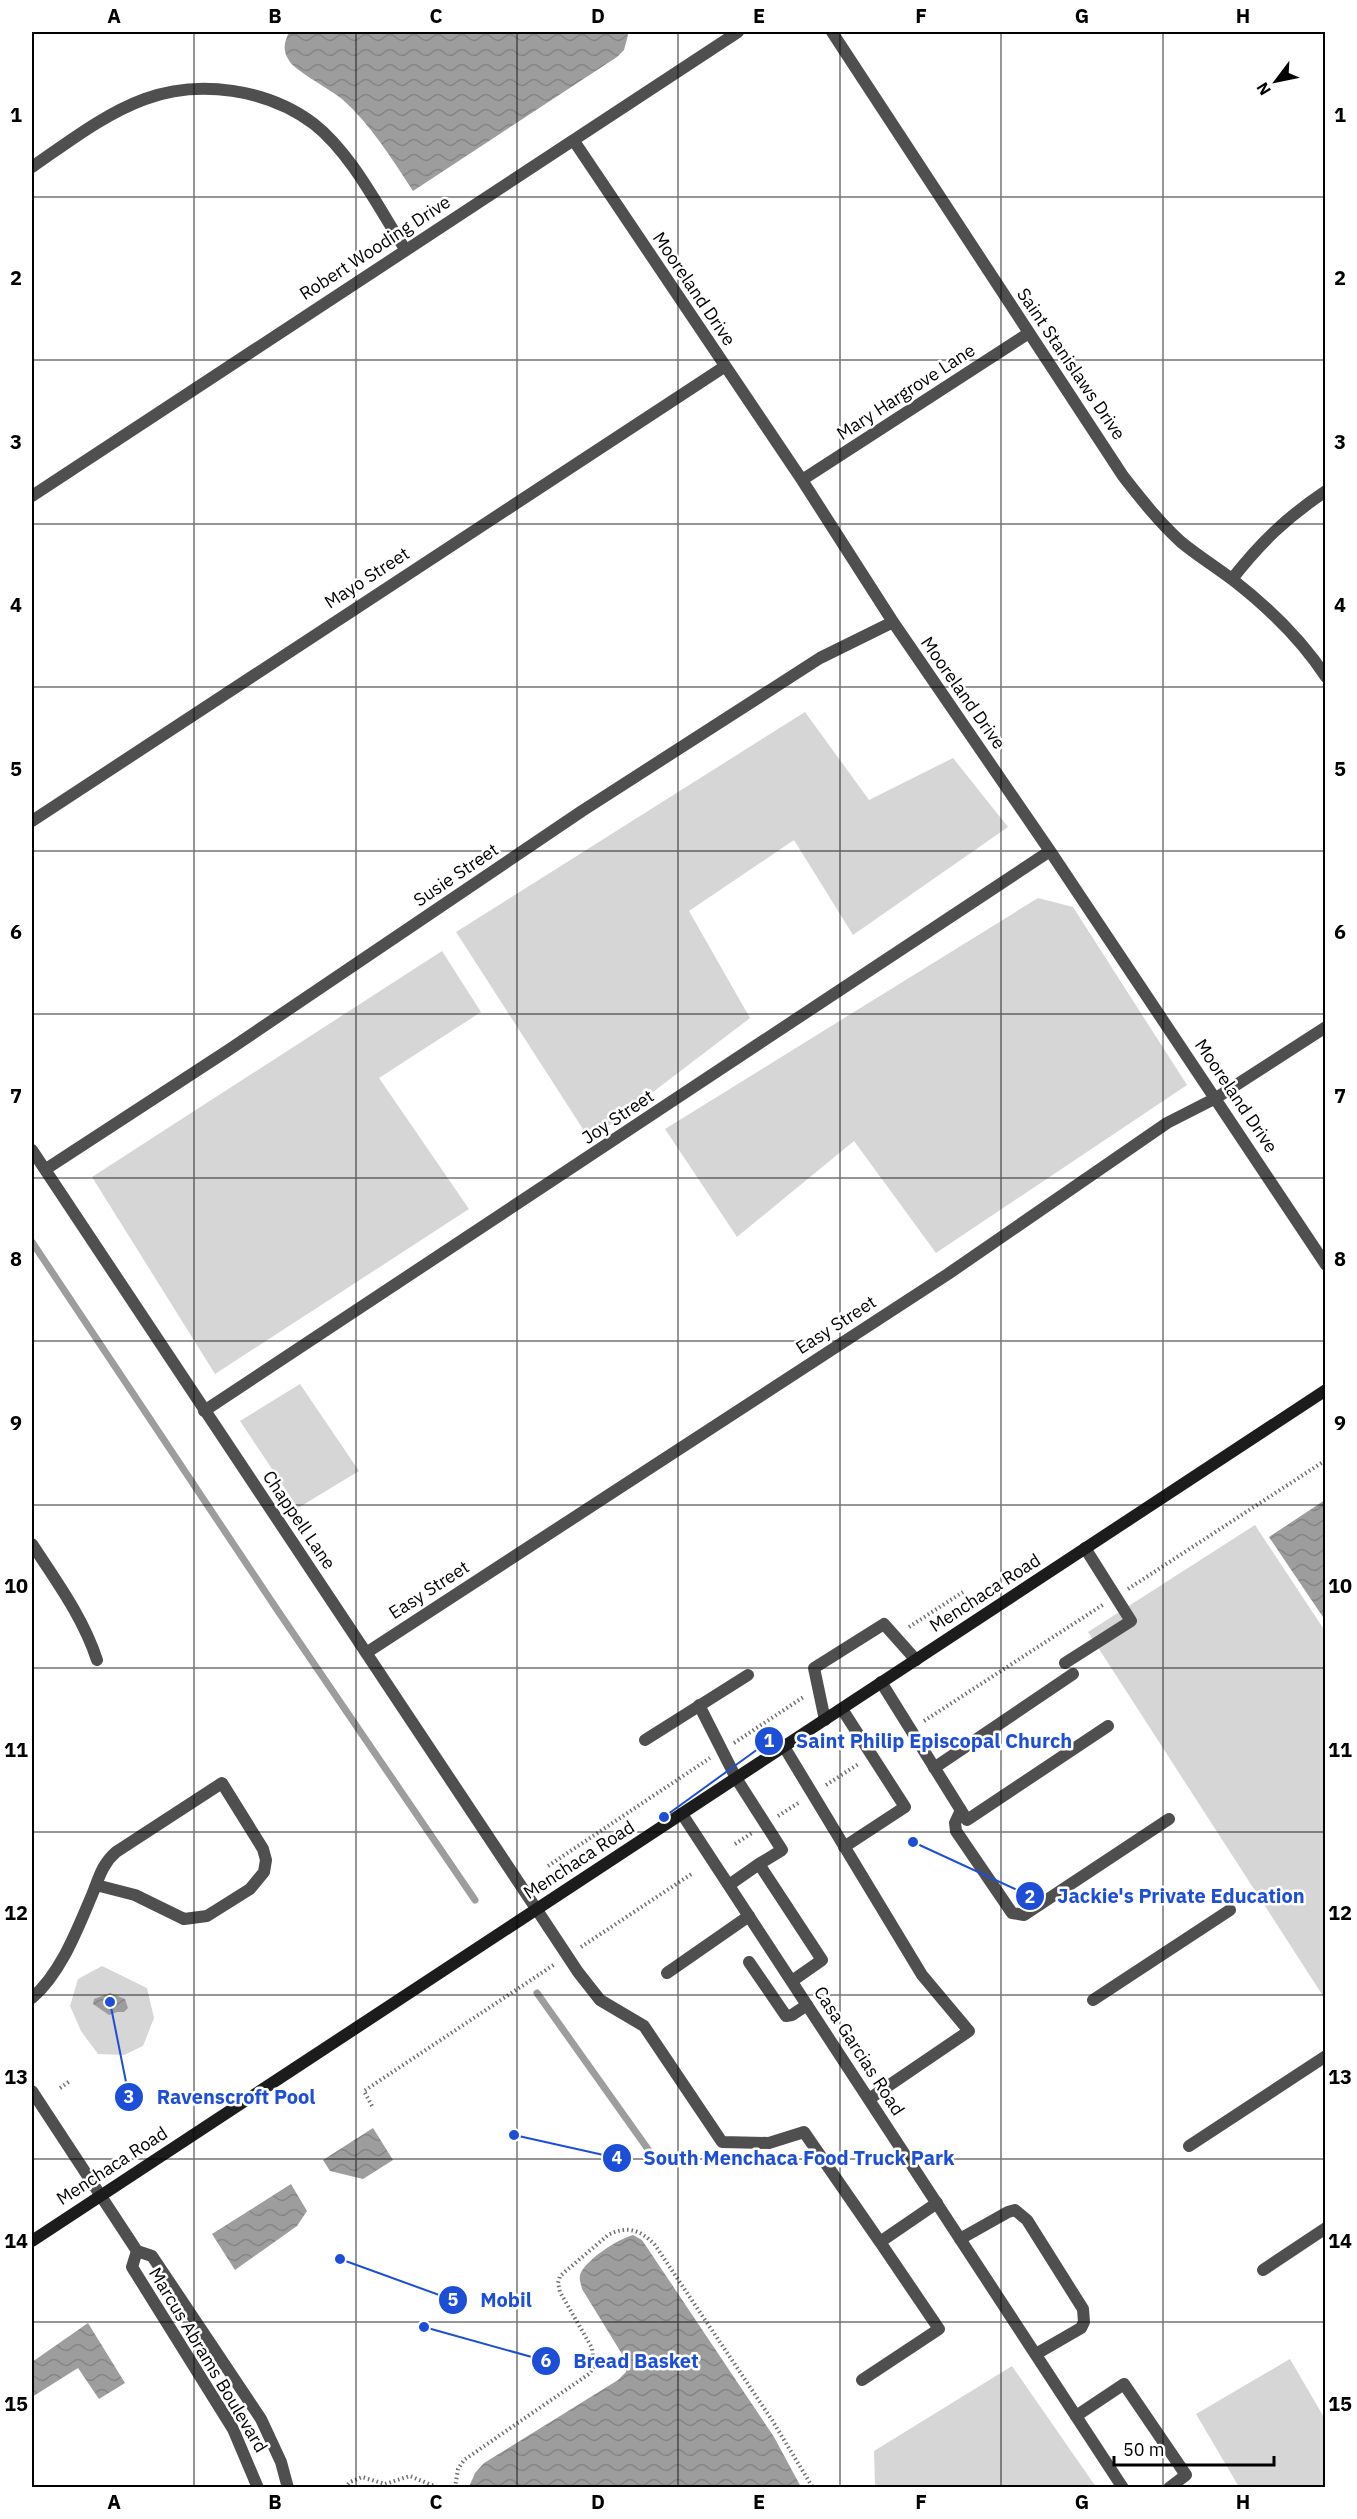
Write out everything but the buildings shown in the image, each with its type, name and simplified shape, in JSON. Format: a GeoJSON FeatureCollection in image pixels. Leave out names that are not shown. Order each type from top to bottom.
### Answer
{"type":"FeatureCollection","features":[{"type":"Feature","properties":{"kind":"main road","name":"Menchaca Road"},"geometry":{"type":"LineString","coordinates":[[32,2241],[1326,1390]]}},
{"type":"Feature","properties":{"kind":"street","name":"Robert Wooding Drive"},"geometry":{"type":"LineString","coordinates":[[32,496],[738,32]]}},
{"type":"Feature","properties":{"kind":"street","name":"Saint Stanislaws Drive"},"geometry":{"type":"LineString","coordinates":[[832,32],[1029,333],[1149,510],[1181,542],[1232,579],[1275,615],[1301,643],[1326,677]]}},
{"type":"Feature","properties":{"kind":"street"},"geometry":{"type":"LineString","coordinates":[[32,167],[101,122],[145,98],[201,88],[245,94],[283,106],[314,124],[337,147],[405,249]]}},
{"type":"Feature","properties":{"kind":"street","name":"Mooreland Drive"},"geometry":{"type":"LineString","coordinates":[[574,141],[802,480],[893,622],[1050,851],[1326,1265]]}},
{"type":"Feature","properties":{"kind":"street","name":"Mary Hargrove Lane"},"geometry":{"type":"LineString","coordinates":[[802,480],[1029,333]]}},
{"type":"Feature","properties":{"kind":"street","name":"Mayo Street"},"geometry":{"type":"LineString","coordinates":[[32,821],[724,367]]}},
{"type":"Feature","properties":{"kind":"street"},"geometry":{"type":"LineString","coordinates":[[1232,579],[1260,543],[1282,523],[1326,491]]}},
{"type":"Feature","properties":{"kind":"street","name":"Susie Street"},"geometry":{"type":"LineString","coordinates":[[46,1169],[237,1044],[592,804],[820,658],[893,622]]}},
{"type":"Feature","properties":{"kind":"street","name":"Joy Street"},"geometry":{"type":"LineString","coordinates":[[204,1411],[1050,851]]}},
{"type":"Feature","properties":{"kind":"street","name":"Easy Street"},"geometry":{"type":"LineString","coordinates":[[366,1653],[948,1274],[1167,1123],[1216,1098],[1326,1027]]}},
{"type":"Feature","properties":{"kind":"street","name":"Chappell Lane"},"geometry":{"type":"LineString","coordinates":[[32,1150],[567,1956],[600,2000],[644,2026],[722,2142],[769,2143],[804,2132],[880,2242]]}},
{"type":"Feature","properties":{"kind":"street"},"geometry":{"type":"LineString","coordinates":[[32,1544],[79,1617],[90,1638],[97,1660]]}},
{"type":"Feature","properties":{"kind":"street"},"geometry":{"type":"LineString","coordinates":[[1065,1663],[1131,1621],[1085,1548]]}},
{"type":"Feature","properties":{"kind":"street"},"geometry":{"type":"LineString","coordinates":[[825,1720],[814,1668],[884,1624],[916,1660]]}},
{"type":"Feature","properties":{"kind":"street"},"geometry":{"type":"LineString","coordinates":[[934,1768],[1073,1674]]}},
{"type":"Feature","properties":{"kind":"street"},"geometry":{"type":"LineString","coordinates":[[645,1740],[748,1675]]}},
{"type":"Feature","properties":{"kind":"street"},"geometry":{"type":"LineString","coordinates":[[882,1682],[967,1820],[1108,1726]]}},
{"type":"Feature","properties":{"kind":"street"},"geometry":{"type":"LineString","coordinates":[[699,1705],[736,1778],[782,1851],[729,1885]]}},
{"type":"Feature","properties":{"kind":"street"},"geometry":{"type":"LineString","coordinates":[[842,1709],[905,1807],[844,1847]]}},
{"type":"Feature","properties":{"kind":"street"},"geometry":{"type":"LineString","coordinates":[[783,1745],[922,1975],[969,2031],[869,2100]]}},
{"type":"Feature","properties":{"kind":"street"},"geometry":{"type":"LineString","coordinates":[[32,1998],[45,1987],[54,1973],[96,1885],[104,1862],[222,1783],[258,1838],[266,1860],[264,1872],[250,1889],[207,1916],[197,1919],[184,1919],[135,1895],[96,1885]]}},
{"type":"Feature","properties":{"kind":"street"},"geometry":{"type":"LineString","coordinates":[[961,1810],[955,1823],[956,1831],[1012,1913],[1024,1915],[1170,1819]]}},
{"type":"Feature","properties":{"kind":"street","name":"Casa Garcias Road"},"geometry":{"type":"LineString","coordinates":[[682,1814],[1123,2487]]}},
{"type":"Feature","properties":{"kind":"street"},"geometry":{"type":"LineString","coordinates":[[759,1864],[822,1960],[792,1982]]}},
{"type":"Feature","properties":{"kind":"street"},"geometry":{"type":"LineString","coordinates":[[1093,2000],[1230,1910]]}},
{"type":"Feature","properties":{"kind":"street"},"geometry":{"type":"LineString","coordinates":[[667,1973],[749,1916]]}},
{"type":"Feature","properties":{"kind":"street"},"geometry":{"type":"LineString","coordinates":[[749,1962],[786,2016],[792,2015],[807,2005]]}},
{"type":"Feature","properties":{"kind":"street"},"geometry":{"type":"LineString","coordinates":[[1190,2146],[1326,2056]]}},
{"type":"Feature","properties":{"kind":"street","name":"Marcus Abrams Boulevard"},"geometry":{"type":"LineString","coordinates":[[32,2091],[137,2251],[152,2256],[261,2419],[281,2462],[288,2487]]}},
{"type":"Feature","properties":{"kind":"street"},"geometry":{"type":"LineString","coordinates":[[862,2380],[939,2329],[880,2242],[937,2204]]}},
{"type":"Feature","properties":{"kind":"street"},"geometry":{"type":"LineString","coordinates":[[960,2239],[1015,2210],[1028,2220],[1083,2309],[1085,2316],[1081,2328],[1036,2354]]}},
{"type":"Feature","properties":{"kind":"street"},"geometry":{"type":"LineString","coordinates":[[1263,2270],[1326,2228]]}},
{"type":"Feature","properties":{"kind":"street","name":"Marcus Abrams Boulevard"},"geometry":{"type":"LineString","coordinates":[[137,2251],[132,2268],[233,2429],[258,2487]]}},
{"type":"Feature","properties":{"kind":"street"},"geometry":{"type":"LineString","coordinates":[[1076,2416],[1124,2384],[1186,2475],[1168,2487]]}},
{"type":"Feature","properties":{"kind":"path"},"geometry":{"type":"LineString","coordinates":[[735,1844],[1326,1460]]}},
{"type":"Feature","properties":{"kind":"path"},"geometry":{"type":"LineString","coordinates":[[895,1636],[963,1592]]}},
{"type":"Feature","properties":{"kind":"path"},"geometry":{"type":"LineString","coordinates":[[548,1866],[818,1687]]}},
{"type":"Feature","properties":{"kind":"path"},"geometry":{"type":"LineString","coordinates":[[372,2106],[364,2091],[693,1873]]}},
{"type":"Feature","properties":{"kind":"path"},"geometry":{"type":"LineString","coordinates":[[60,2088],[70,2081]]}},
{"type":"Feature","properties":{"kind":"path"},"geometry":{"type":"LineString","coordinates":[[455,2487],[458,2469],[464,2460],[589,2374],[594,2367],[592,2348],[560,2292],[558,2283],[560,2276],[608,2235],[618,2230],[629,2229],[639,2231],[655,2245],[772,2420],[813,2487]]}},
{"type":"Feature","properties":{"kind":"path"},"geometry":{"type":"LineString","coordinates":[[345,2487],[350,2482],[363,2477],[385,2484],[410,2476],[439,2487]]}},
{"type":"Feature","properties":{"kind":"shaded area"},"geometry":{"type":"Polygon","coordinates":[[[805,712],[869,800],[953,758],[1008,827],[853,935],[794,840],[689,911],[750,1018],[590,1140],[456,932],[805,712]]]}},
{"type":"Feature","properties":{"kind":"shaded area"},"geometry":{"type":"Polygon","coordinates":[[[1038,898],[1073,907],[1187,1085],[936,1253],[854,1141],[737,1237],[665,1129],[1038,898]]]}},
{"type":"Feature","properties":{"kind":"shaded area"},"geometry":{"type":"Polygon","coordinates":[[[442,951],[481,1012],[379,1078],[469,1209],[215,1374],[92,1177],[442,951]]]}},
{"type":"Feature","properties":{"kind":"shaded area"},"geometry":{"type":"Polygon","coordinates":[[[300,1384],[359,1471],[298,1508],[240,1421],[300,1384]]]}},
{"type":"Feature","properties":{"kind":"shaded area"},"geometry":{"type":"Polygon","coordinates":[[[1255,1525],[1325,1631],[1325,1999],[1088,1632],[1255,1525]]]}},
{"type":"Feature","properties":{"kind":"shaded area"},"geometry":{"type":"Polygon","coordinates":[[[102,1966],[147,1988],[154,2018],[143,2046],[124,2055],[98,2054],[81,2031],[70,2006],[78,1979],[102,1966]]]}},
{"type":"Feature","properties":{"kind":"shaded area"},"geometry":{"type":"Polygon","coordinates":[[[1290,2359],[1325,2419],[1325,2487],[1239,2487],[1196,2414],[1290,2359]]]}},
{"type":"Feature","properties":{"kind":"shaded area"},"geometry":{"type":"Polygon","coordinates":[[[1012,2366],[1096,2487],[875,2487],[874,2451],[1012,2366]]]}},
{"type":"Feature","properties":{"kind":"water"},"geometry":{"type":"Polygon","coordinates":[[[289,32],[626,32],[628,35],[624,50],[617,57],[413,191],[353,109],[290,62],[285,47],[289,32]]]}},
{"type":"Feature","properties":{"kind":"water"},"geometry":{"type":"Polygon","coordinates":[[[1325,1500],[1325,1620],[1269,1537],[1325,1500]]]}},
{"type":"Feature","properties":{"kind":"water"},"geometry":{"type":"Polygon","coordinates":[[[110,1993],[125,1999],[128,2008],[124,2012],[109,2015],[93,2004],[94,1999],[110,1993]]]}},
{"type":"Feature","properties":{"kind":"water"},"geometry":{"type":"Polygon","coordinates":[[[373,2128],[393,2160],[363,2179],[330,2171],[323,2160],[373,2128]]]}},
{"type":"Feature","properties":{"kind":"water"},"geometry":{"type":"Polygon","coordinates":[[[291,2184],[307,2211],[297,2226],[235,2270],[212,2234],[291,2184]]]}},
{"type":"Feature","properties":{"kind":"water"},"geometry":{"type":"Polygon","coordinates":[[[633,2235],[642,2240],[774,2437],[801,2487],[469,2487],[475,2473],[484,2463],[618,2380],[626,2372],[625,2359],[582,2289],[580,2275],[595,2257],[611,2245],[633,2235]]]}},
{"type":"Feature","properties":{"kind":"water"},"geometry":{"type":"Polygon","coordinates":[[[88,2323],[125,2383],[99,2399],[78,2368],[32,2397],[32,2362],[88,2323]]]}},
{"type":"Feature","properties":{"kind":"waterway"},"geometry":{"type":"LineString","coordinates":[[32,1242],[278,1611],[475,1900]]}},
{"type":"Feature","properties":{"kind":"waterway"},"geometry":{"type":"LineString","coordinates":[[537,1993],[650,2152]]}},
{"type":"Feature","properties":{"kind":"place","name":"Saint Philip Episcopal Church"},"geometry":{"type":"Point","coordinates":[664,1817]}},
{"type":"Feature","properties":{"kind":"place","name":"Jackie's Private Education"},"geometry":{"type":"Point","coordinates":[913,1842]}},
{"type":"Feature","properties":{"kind":"place","name":"Ravenscroft Pool"},"geometry":{"type":"Point","coordinates":[110,2002]}},
{"type":"Feature","properties":{"kind":"place","name":"South Menchaca Food Truck Park"},"geometry":{"type":"Point","coordinates":[514,2135]}},
{"type":"Feature","properties":{"kind":"place","name":"Mobil"},"geometry":{"type":"Point","coordinates":[340,2259]}},
{"type":"Feature","properties":{"kind":"place","name":"Bread Basket"},"geometry":{"type":"Point","coordinates":[424,2327]}}]}
